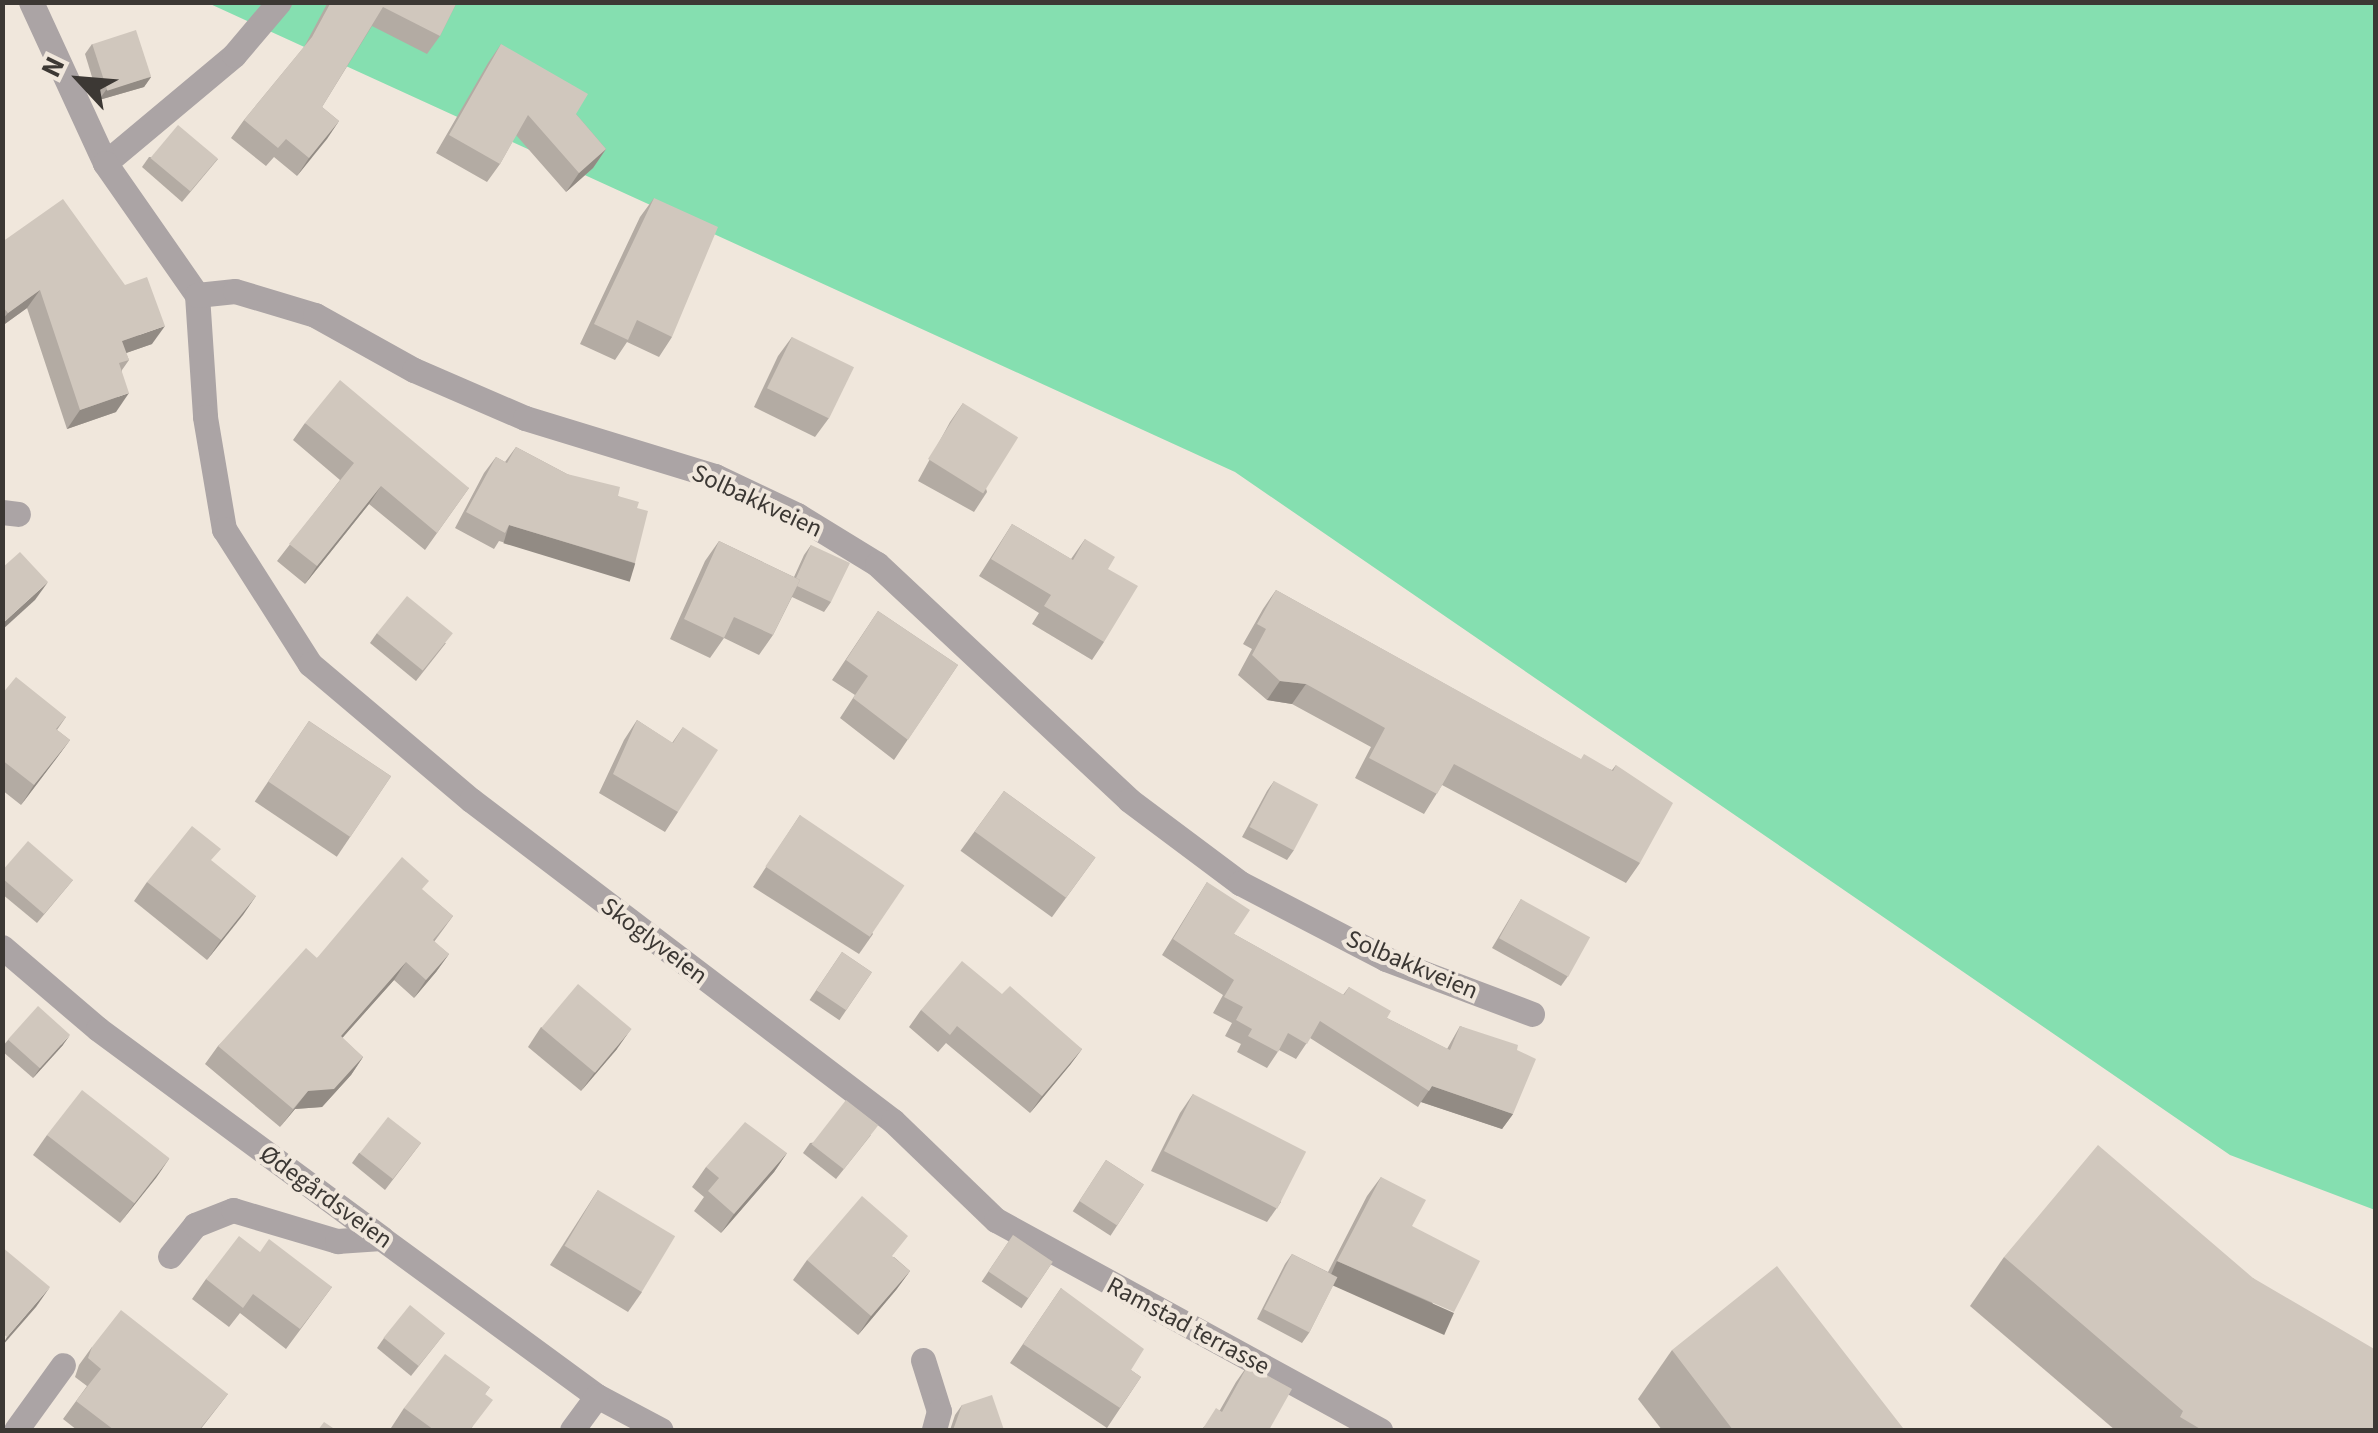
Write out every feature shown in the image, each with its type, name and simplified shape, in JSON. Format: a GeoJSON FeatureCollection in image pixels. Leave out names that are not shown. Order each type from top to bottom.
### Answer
{"type":"FeatureCollection","features":[{"type":"Feature","properties":{"kind":"street"},"geometry":{"type":"LineString","coordinates":[[32,2],[105,163],[197,296]]}},
{"type":"Feature","properties":{"kind":"street"},"geometry":{"type":"LineString","coordinates":[[105,163],[234,55],[279,2]]}},
{"type":"Feature","properties":{"kind":"street","name":"Solbakkveien"},"geometry":{"type":"LineString","coordinates":[[197,296],[235,291],[315,316],[414,370],[525,418],[715,476],[798,515],[877,564],[1129,800],[1240,883],[1386,960],[1532,1014]]}},
{"type":"Feature","properties":{"kind":"street","name":"Skoglyveien"},"geometry":{"type":"LineString","coordinates":[[197,296],[207,436],[224,529],[310,664],[471,800],[893,1121],[996,1220]]}},
{"type":"Feature","properties":{"kind":"street","name":"Ødegårdsveien"},"geometry":{"type":"LineString","coordinates":[[2,947],[98,1029],[381,1238],[597,1396],[661,1430]]}},
{"type":"Feature","properties":{"kind":"street"},"geometry":{"type":"LineString","coordinates":[[170,1256],[207,1216],[233,1210],[337,1241],[381,1238]]}},
{"type":"Feature","properties":{"kind":"street","name":"Ramstad terrasse"},"geometry":{"type":"LineString","coordinates":[[996,1220],[1380,1430]]}},
{"type":"Feature","properties":{"kind":"street"},"geometry":{"type":"LineString","coordinates":[[923,1360],[939,1410],[934,1430]]}},
{"type":"Feature","properties":{"kind":"street"},"geometry":{"type":"LineString","coordinates":[[16,1430],[63,1364]]}},
{"type":"Feature","properties":{"kind":"street"},"geometry":{"type":"LineString","coordinates":[[572,1430],[597,1396]]}},
{"type":"Feature","properties":{"kind":"green space"},"geometry":{"type":"Polygon","coordinates":[[[208,3],[2375,3],[2375,1210],[2230,1155],[1235,472],[208,3]]]}},
{"type":"Feature","properties":{"kind":"building"},"geometry":{"type":"Polygon","coordinates":[[[331,2],[457,2],[440,36],[383,7],[322,107],[339,121],[309,158],[286,139],[278,148],[244,120],[312,37],[331,2]]]}},
{"type":"Feature","properties":{"kind":"building"},"geometry":{"type":"Polygon","coordinates":[[[136,30],[151,77],[107,91],[92,44],[136,30]]]}},
{"type":"Feature","properties":{"kind":"building"},"geometry":{"type":"Polygon","coordinates":[[[501,44],[588,94],[576,114],[606,149],[579,173],[528,115],[500,164],[449,135],[501,44]]]}},
{"type":"Feature","properties":{"kind":"building"},"geometry":{"type":"Polygon","coordinates":[[[178,125],[218,158],[190,191],[150,158],[178,125]]]}},
{"type":"Feature","properties":{"kind":"building"},"geometry":{"type":"Polygon","coordinates":[[[654,198],[718,227],[672,337],[637,320],[628,340],[594,324],[654,198]]]}},
{"type":"Feature","properties":{"kind":"building"},"geometry":{"type":"Polygon","coordinates":[[[63,199],[125,285],[147,277],[165,326],[122,341],[129,360],[119,363],[129,393],[80,410],[40,290],[8,313],[2,306],[2,242],[63,199]]]}},
{"type":"Feature","properties":{"kind":"building"},"geometry":{"type":"Polygon","coordinates":[[[792,337],[854,367],[829,418],[767,388],[792,337]]]}},
{"type":"Feature","properties":{"kind":"building"},"geometry":{"type":"Polygon","coordinates":[[[340,380],[469,488],[437,533],[381,486],[317,566],[289,544],[354,463],[305,423],[340,380]]]}},
{"type":"Feature","properties":{"kind":"building"},"geometry":{"type":"Polygon","coordinates":[[[963,403],[1018,437],[983,493],[928,459],[963,403]]]}},
{"type":"Feature","properties":{"kind":"building"},"geometry":{"type":"Polygon","coordinates":[[[516,447],[567,474],[620,487],[618,496],[639,502],[637,508],[648,511],[635,563],[509,525],[505,533],[466,512],[496,457],[507,463],[516,447]]]}},
{"type":"Feature","properties":{"kind":"building"},"geometry":{"type":"Polygon","coordinates":[[[1012,524],[1073,560],[1085,539],[1115,557],[1108,569],[1138,586],[1104,642],[1044,606],[1051,595],[991,559],[1012,524]]]}},
{"type":"Feature","properties":{"kind":"building"},"geometry":{"type":"Polygon","coordinates":[[[719,541],[800,580],[773,635],[734,617],[724,638],[684,619],[719,541]]]}},
{"type":"Feature","properties":{"kind":"building"},"geometry":{"type":"Polygon","coordinates":[[[811,545],[850,563],[831,602],[797,586],[800,580],[796,578],[811,545]]]}},
{"type":"Feature","properties":{"kind":"building"},"geometry":{"type":"Polygon","coordinates":[[[20,552],[48,582],[2,624],[2,568],[20,552]]]}},
{"type":"Feature","properties":{"kind":"building"},"geometry":{"type":"Polygon","coordinates":[[[1276,590],[1581,759],[1584,754],[1613,771],[1616,765],[1673,803],[1640,863],[1454,764],[1437,794],[1369,758],[1385,728],[1306,684],[1280,681],[1252,655],[1266,629],[1257,624],[1276,590]]]}},
{"type":"Feature","properties":{"kind":"building"},"geometry":{"type":"Polygon","coordinates":[[[407,596],[453,633],[423,670],[377,633],[407,596]]]}},
{"type":"Feature","properties":{"kind":"building"},"geometry":{"type":"Polygon","coordinates":[[[878,611],[958,665],[908,740],[853,698],[868,676],[846,660],[878,611]]]}},
{"type":"Feature","properties":{"kind":"building"},"geometry":{"type":"Polygon","coordinates":[[[16,677],[66,717],[56,729],[70,740],[34,785],[2,760],[2,694],[16,677]]]}},
{"type":"Feature","properties":{"kind":"building"},"geometry":{"type":"Polygon","coordinates":[[[637,720],[673,743],[683,727],[718,750],[678,812],[613,774],[637,720]]]}},
{"type":"Feature","properties":{"kind":"building"},"geometry":{"type":"Polygon","coordinates":[[[309,721],[391,776],[350,837],[268,782],[309,721]]]}},
{"type":"Feature","properties":{"kind":"building"},"geometry":{"type":"Polygon","coordinates":[[[1274,781],[1318,804],[1294,850],[1250,827],[1274,781]]]}},
{"type":"Feature","properties":{"kind":"building"},"geometry":{"type":"Polygon","coordinates":[[[1004,791],[1095,857],[1066,898],[975,831],[1004,791]]]}},
{"type":"Feature","properties":{"kind":"building"},"geometry":{"type":"Polygon","coordinates":[[[800,815],[904,885],[870,937],[765,866],[800,815]]]}},
{"type":"Feature","properties":{"kind":"building"},"geometry":{"type":"Polygon","coordinates":[[[192,826],[221,849],[211,860],[256,896],[221,940],[147,882],[192,826]]]}},
{"type":"Feature","properties":{"kind":"building"},"geometry":{"type":"Polygon","coordinates":[[[28,841],[73,880],[44,914],[2,878],[2,871],[28,841]]]}},
{"type":"Feature","properties":{"kind":"building"},"geometry":{"type":"Polygon","coordinates":[[[402,857],[429,881],[422,889],[453,916],[433,940],[449,954],[426,980],[406,962],[341,1036],[363,1057],[334,1089],[308,1091],[293,1109],[218,1046],[306,948],[317,958],[402,857]]]}},
{"type":"Feature","properties":{"kind":"building"},"geometry":{"type":"Polygon","coordinates":[[[1207,882],[1250,910],[1234,934],[1344,995],[1349,987],[1391,1011],[1387,1018],[1450,1050],[1460,1026],[1518,1045],[1517,1050],[1536,1059],[1513,1114],[1432,1086],[1429,1091],[1320,1021],[1307,1044],[1288,1033],[1278,1052],[1248,1036],[1252,1029],[1236,1020],[1243,1007],[1224,997],[1234,980],[1173,939],[1207,882]]]}},
{"type":"Feature","properties":{"kind":"building"},"geometry":{"type":"Polygon","coordinates":[[[1521,899],[1590,937],[1568,977],[1499,938],[1521,899]]]}},
{"type":"Feature","properties":{"kind":"building"},"geometry":{"type":"Polygon","coordinates":[[[842,952],[872,972],[846,1010],[816,990],[842,952]]]}},
{"type":"Feature","properties":{"kind":"building"},"geometry":{"type":"Polygon","coordinates":[[[962,961],[1002,994],[1010,986],[1082,1049],[1042,1096],[957,1026],[950,1035],[921,1010],[962,961]]]}},
{"type":"Feature","properties":{"kind":"building"},"geometry":{"type":"Polygon","coordinates":[[[578,984],[632,1029],[595,1073],[541,1028],[578,984]]]}},
{"type":"Feature","properties":{"kind":"building"},"geometry":{"type":"Polygon","coordinates":[[[38,1006],[70,1035],[40,1068],[8,1039],[38,1006]]]}},
{"type":"Feature","properties":{"kind":"building"},"geometry":{"type":"Polygon","coordinates":[[[82,1090],[169,1158],[134,1203],[47,1135],[82,1090]]]}},
{"type":"Feature","properties":{"kind":"building"},"geometry":{"type":"Polygon","coordinates":[[[1193,1094],[1306,1152],[1277,1209],[1164,1151],[1193,1094]]]}},
{"type":"Feature","properties":{"kind":"building"},"geometry":{"type":"Polygon","coordinates":[[[846,1100],[878,1125],[844,1169],[812,1144],[846,1100]]]}},
{"type":"Feature","properties":{"kind":"building"},"geometry":{"type":"Polygon","coordinates":[[[388,1117],[421,1143],[393,1179],[360,1153],[388,1117]]]}},
{"type":"Feature","properties":{"kind":"building"},"geometry":{"type":"Polygon","coordinates":[[[745,1122],[787,1153],[734,1214],[708,1191],[719,1178],[706,1167],[745,1122]]]}},
{"type":"Feature","properties":{"kind":"building"},"geometry":{"type":"Polygon","coordinates":[[[2098,1145],[2253,1278],[2376,1350],[2376,1430],[2202,1430],[2180,1417],[2183,1411],[2004,1257],[2098,1145]]]}},
{"type":"Feature","properties":{"kind":"building"},"geometry":{"type":"Polygon","coordinates":[[[1106,1160],[1144,1185],[1117,1226],[1079,1201],[1106,1160]]]}},
{"type":"Feature","properties":{"kind":"building"},"geometry":{"type":"Polygon","coordinates":[[[1381,1177],[1426,1200],[1412,1226],[1480,1261],[1454,1312],[1337,1261],[1381,1177]]]}},
{"type":"Feature","properties":{"kind":"building"},"geometry":{"type":"Polygon","coordinates":[[[598,1190],[675,1236],[642,1292],[565,1246],[598,1190]]]}},
{"type":"Feature","properties":{"kind":"building"},"geometry":{"type":"Polygon","coordinates":[[[862,1196],[908,1236],[892,1256],[910,1271],[871,1316],[807,1260],[862,1196]]]}},
{"type":"Feature","properties":{"kind":"building"},"geometry":{"type":"Polygon","coordinates":[[[1013,1235],[1053,1262],[1028,1298],[988,1271],[1013,1235]]]}},
{"type":"Feature","properties":{"kind":"building"},"geometry":{"type":"Polygon","coordinates":[[[239,1236],[260,1252],[269,1239],[332,1287],[300,1329],[253,1294],[243,1308],[206,1279],[239,1236]]]}},
{"type":"Feature","properties":{"kind":"building"},"geometry":{"type":"Polygon","coordinates":[[[2,1247],[50,1287],[7,1337],[2,1333],[2,1247]]]}},
{"type":"Feature","properties":{"kind":"building"},"geometry":{"type":"Polygon","coordinates":[[[1292,1254],[1337,1277],[1309,1332],[1264,1309],[1292,1254]]]}},
{"type":"Feature","properties":{"kind":"building"},"geometry":{"type":"Polygon","coordinates":[[[1777,1266],[1906,1430],[1733,1430],[1672,1350],[1777,1266]]]}},
{"type":"Feature","properties":{"kind":"building"},"geometry":{"type":"Polygon","coordinates":[[[1061,1288],[1144,1349],[1131,1370],[1141,1377],[1120,1408],[1023,1344],[1061,1288]]]}},
{"type":"Feature","properties":{"kind":"building"},"geometry":{"type":"Polygon","coordinates":[[[410,1305],[445,1333],[419,1366],[384,1338],[410,1305]]]}},
{"type":"Feature","properties":{"kind":"building"},"geometry":{"type":"Polygon","coordinates":[[[121,1310],[228,1394],[199,1430],[114,1430],[76,1401],[101,1369],[88,1358],[92,1347],[121,1310]]]}},
{"type":"Feature","properties":{"kind":"building"},"geometry":{"type":"Polygon","coordinates":[[[445,1354],[490,1387],[485,1394],[493,1400],[470,1430],[434,1430],[404,1408],[445,1354]]]}},
{"type":"Feature","properties":{"kind":"building"},"geometry":{"type":"Polygon","coordinates":[[[1248,1365],[1292,1389],[1269,1430],[1202,1430],[1216,1408],[1222,1412],[1248,1365]]]}},
{"type":"Feature","properties":{"kind":"building"},"geometry":{"type":"Polygon","coordinates":[[[992,1395],[1004,1430],[953,1430],[962,1405],[992,1395]]]}},
{"type":"Feature","properties":{"kind":"building"},"geometry":{"type":"Polygon","coordinates":[[[324,1422],[336,1430],[318,1430],[324,1422]]]}}]}
